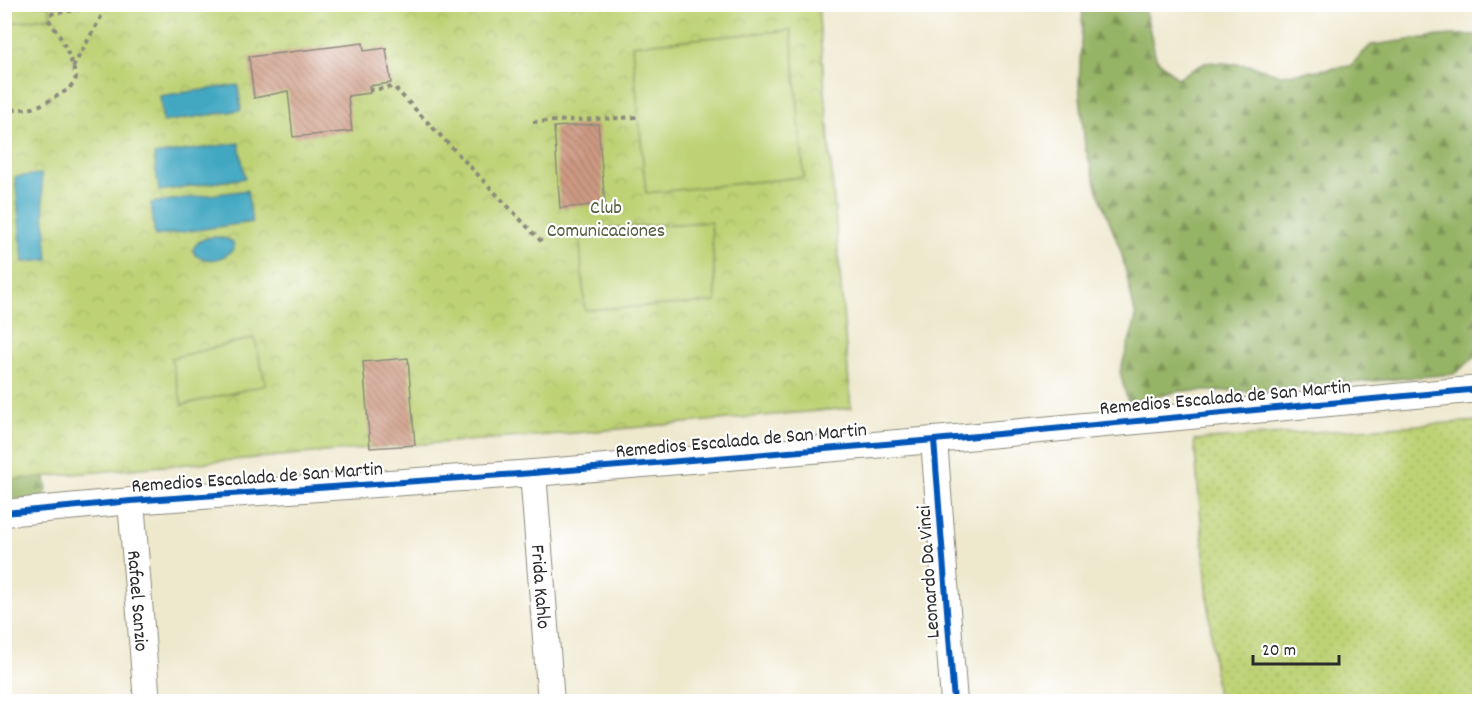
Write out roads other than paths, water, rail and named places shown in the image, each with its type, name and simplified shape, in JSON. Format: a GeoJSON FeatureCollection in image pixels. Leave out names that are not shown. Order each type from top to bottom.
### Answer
{"type":"FeatureCollection","features":[{"type":"Feature","properties":{"kind":"street","name":"Remedios Escalada de San Martin"},"geometry":{"type":"LineString","coordinates":[[4,513],[131,501],[532,473],[934,440],[1479,389]]}},
{"type":"Feature","properties":{"kind":"street","name":"Leonardo Da Vinci"},"geometry":{"type":"LineString","coordinates":[[934,440],[954,702]]}},
{"type":"Feature","properties":{"kind":"street","name":"Frida Kahlo"},"geometry":{"type":"LineString","coordinates":[[532,473],[551,702]]}},
{"type":"Feature","properties":{"kind":"street","name":"Rafael Sanzio"},"geometry":{"type":"LineString","coordinates":[[131,501],[147,702]]}},
{"type":"Feature","properties":{"kind":"water"},"geometry":{"type":"Polygon","coordinates":[[[238,85],[241,110],[163,122],[160,96],[238,85]]]}},
{"type":"Feature","properties":{"kind":"water"},"geometry":{"type":"Polygon","coordinates":[[[239,143],[245,178],[159,191],[154,155],[239,143]]]}},
{"type":"Feature","properties":{"kind":"water"},"geometry":{"type":"Polygon","coordinates":[[[41,174],[48,260],[23,262],[15,177],[41,174]]]}},
{"type":"Feature","properties":{"kind":"water"},"geometry":{"type":"Polygon","coordinates":[[[247,190],[252,222],[155,236],[151,203],[247,190]]]}},
{"type":"Feature","properties":{"kind":"water"},"geometry":{"type":"Polygon","coordinates":[[[213,237],[233,242],[234,248],[226,255],[216,259],[206,259],[195,255],[193,250],[198,243],[213,237]]]}},
{"type":"Feature","properties":{"kind":"park label","name":"Club Comunicaciones"},"geometry":{"type":"Point","coordinates":[606,218]}}]}
